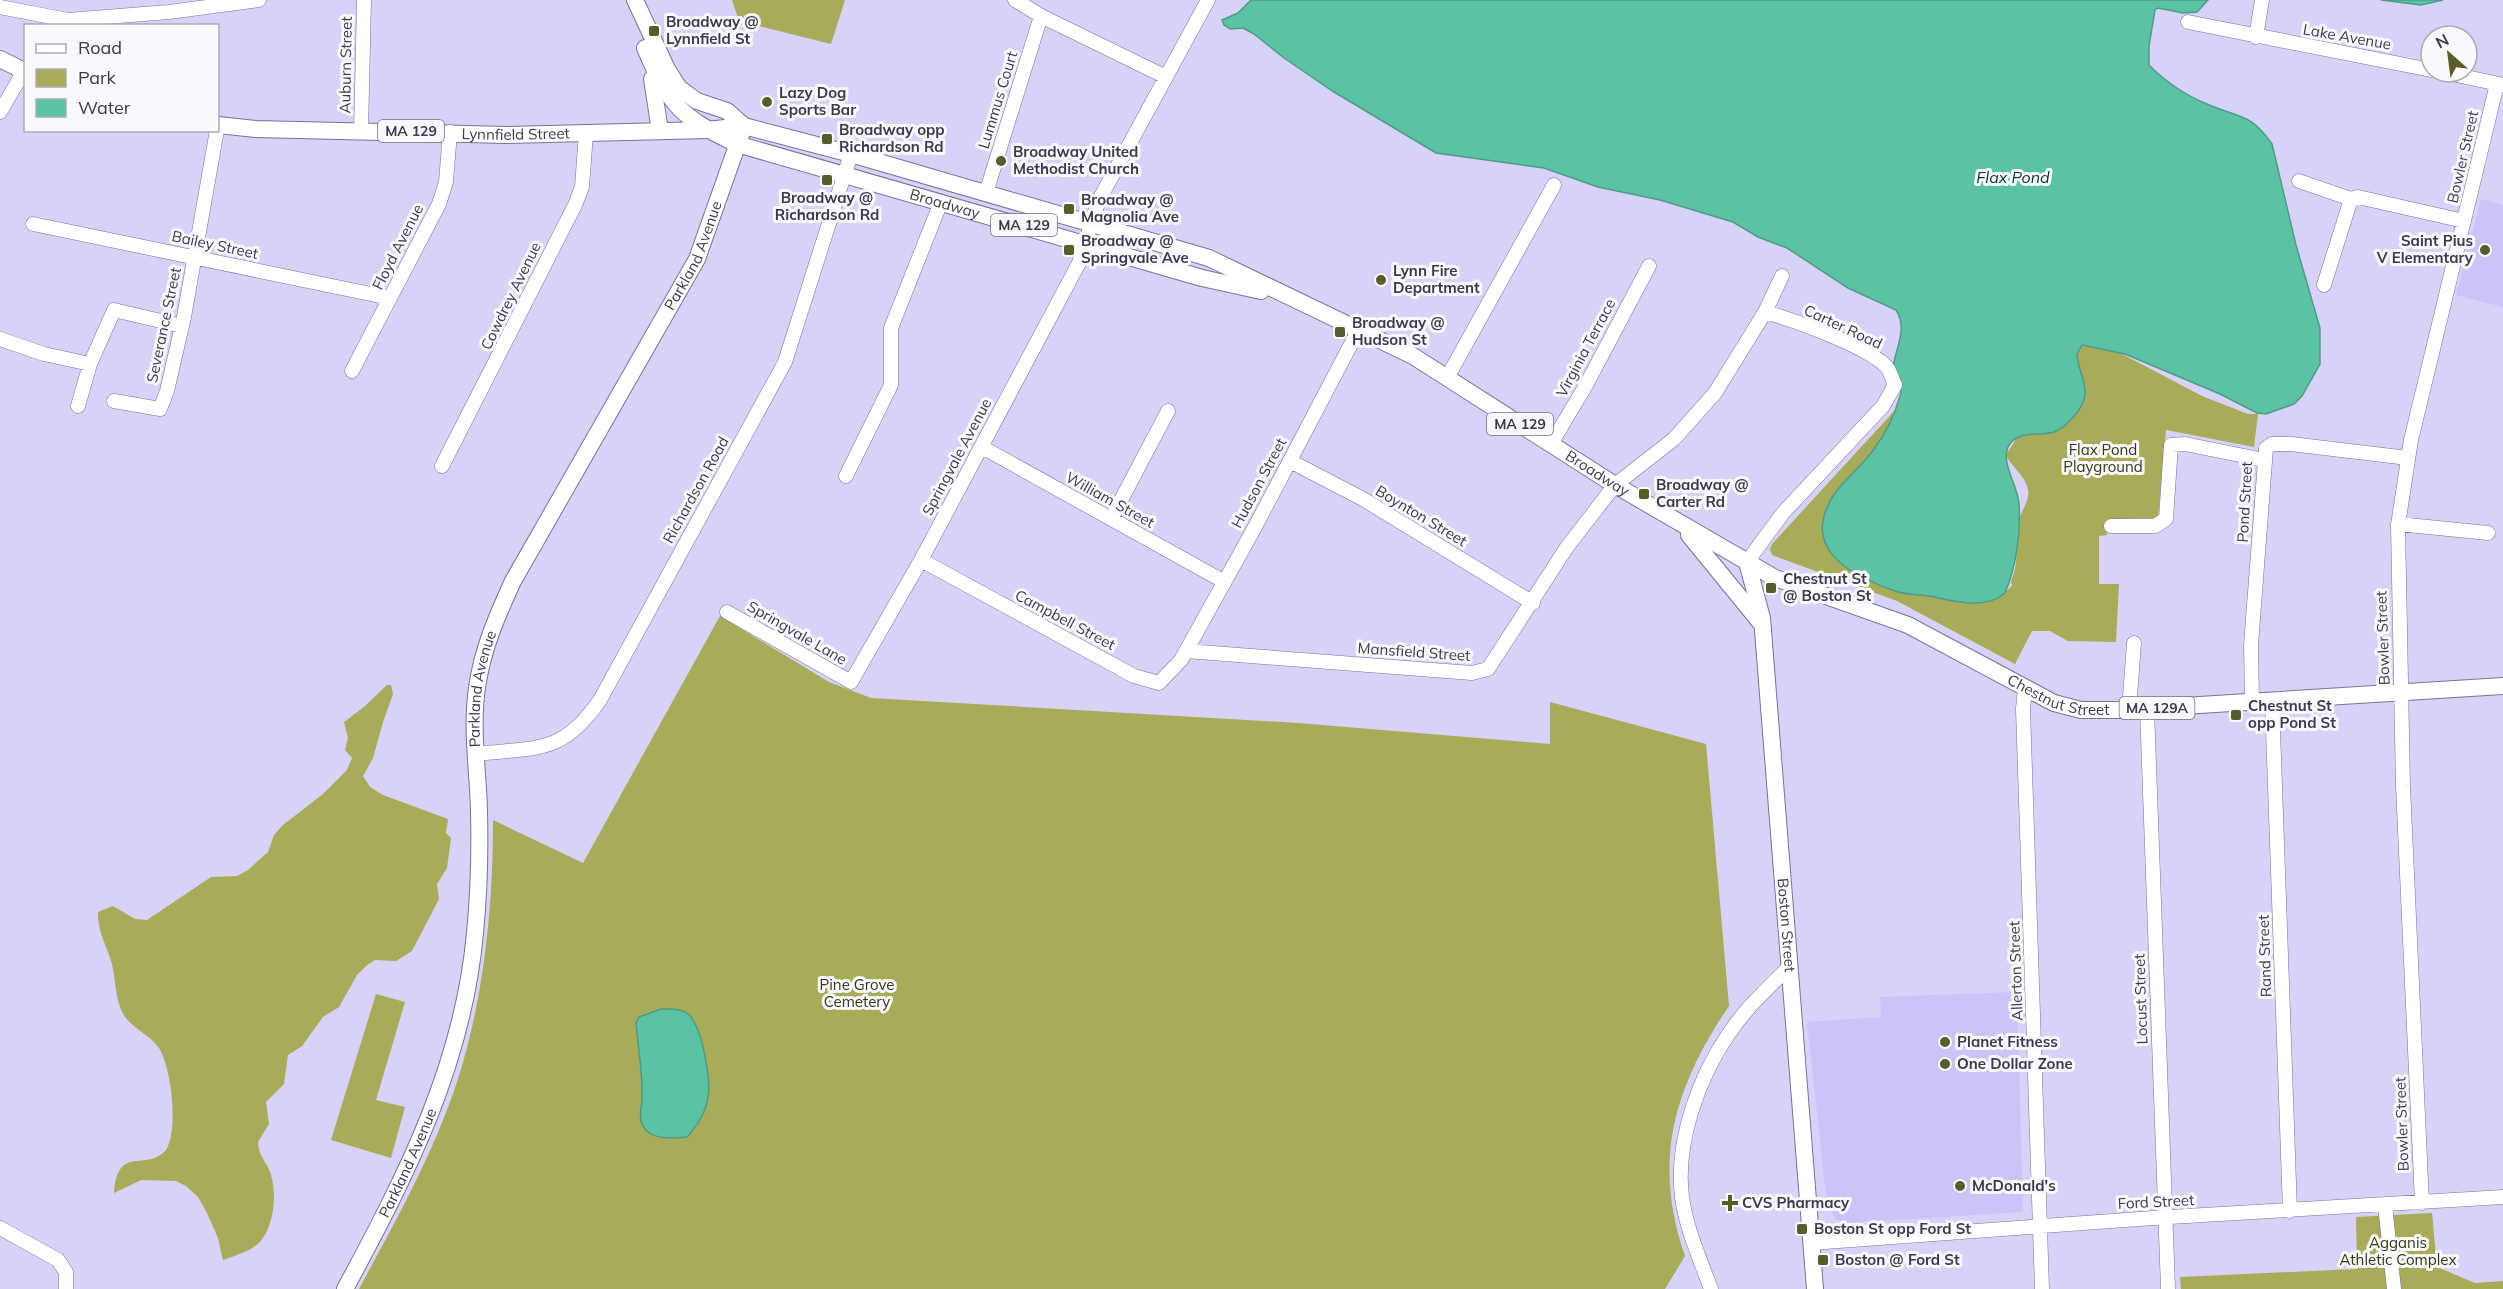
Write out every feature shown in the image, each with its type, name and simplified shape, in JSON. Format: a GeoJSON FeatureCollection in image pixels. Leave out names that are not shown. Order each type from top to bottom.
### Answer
{"type":"FeatureCollection","features":[{"type":"Feature","properties":{"kind":"main road","name":"Broadway"},"geometry":{"type":"LineString","coordinates":[[638,8],[658,107],[660,131]]}},
{"type":"Feature","properties":{"kind":"main road","name":"Broadway"},"geometry":{"type":"LineString","coordinates":[[638,8],[656,41],[667,69],[680,88],[698,101],[727,111],[744,126]]}},
{"type":"Feature","properties":{"kind":"main road","name":"Broadway"},"geometry":{"type":"LineString","coordinates":[[645,48],[670,99],[707,130],[737,144],[1202,278],[1290,297]]}},
{"type":"Feature","properties":{"kind":"main road"},"geometry":{"type":"LineString","coordinates":[[0,59],[24,71]]}},
{"type":"Feature","properties":{"kind":"main road","name":"Broadway"},"geometry":{"type":"LineString","coordinates":[[707,130],[744,126],[851,154],[1209,258],[1413,356],[1615,485],[1747,562]]}},
{"type":"Feature","properties":{"kind":"main road","name":"Parkland Avenue"},"geometry":{"type":"LineString","coordinates":[[345,1289],[410,1167],[439,1093],[457,1035],[473,953],[478,894],[477,690],[486,648],[513,581],[697,259],[744,126]]}},
{"type":"Feature","properties":{"kind":"main road","name":"Lynnfield Street"},"geometry":{"type":"LineString","coordinates":[[219,127],[507,135],[707,130]]}},
{"type":"Feature","properties":{"kind":"main road","name":"MA 129"},"geometry":{"type":"LineString","coordinates":[[1678,522],[1724,574],[1762,625]]}},
{"type":"Feature","properties":{"kind":"main road","name":"Boston Street"},"geometry":{"type":"LineString","coordinates":[[1747,562],[1757,594],[1762,625],[1815,1289]]}},
{"type":"Feature","properties":{"kind":"main road","name":"Chestnut Street"},"geometry":{"type":"LineString","coordinates":[[1747,562],[1787,583],[1908,625],[2043,699],[2071,708],[2129,710],[2503,686]]}},
{"type":"Feature","properties":{"kind":"street"},"geometry":{"type":"LineString","coordinates":[[0,7],[68,20],[169,12],[259,0]]}},
{"type":"Feature","properties":{"kind":"street","name":"Auburn Street"},"geometry":{"type":"LineString","coordinates":[[362,131],[364,0]]}},
{"type":"Feature","properties":{"kind":"street"},"geometry":{"type":"LineString","coordinates":[[1015,0],[1041,16],[1166,78]]}},
{"type":"Feature","properties":{"kind":"street","name":"Springvale Avenue"},"geometry":{"type":"LineString","coordinates":[[851,682],[921,560],[1079,262],[1099,200],[1121,165],[1208,0]]}},
{"type":"Feature","properties":{"kind":"street"},"geometry":{"type":"LineString","coordinates":[[2256,37],[2262,0]]}},
{"type":"Feature","properties":{"kind":"street","name":"Lummus Court"},"geometry":{"type":"LineString","coordinates":[[986,193],[1041,16]]}},
{"type":"Feature","properties":{"kind":"street","name":"Lake Avenue"},"geometry":{"type":"LineString","coordinates":[[2188,22],[2419,68]]}},
{"type":"Feature","properties":{"kind":"street"},"geometry":{"type":"LineString","coordinates":[[0,112],[24,74]]}},
{"type":"Feature","properties":{"kind":"street"},"geometry":{"type":"LineString","coordinates":[[2479,80],[2500,84]]}},
{"type":"Feature","properties":{"kind":"street","name":"Bowler Street"},"geometry":{"type":"LineString","coordinates":[[2422,1203],[2401,692],[2398,524],[2408,458],[2464,221],[2500,84]]}},
{"type":"Feature","properties":{"kind":"street","name":"Severance Street"},"geometry":{"type":"LineString","coordinates":[[114,401],[160,409],[167,391],[182,326],[216,132]]}},
{"type":"Feature","properties":{"kind":"street","name":"Floyd Avenue"},"geometry":{"type":"LineString","coordinates":[[352,371],[443,193],[450,132]]}},
{"type":"Feature","properties":{"kind":"street","name":"Cowdrey Avenue"},"geometry":{"type":"LineString","coordinates":[[442,466],[575,205],[585,164],[586,134]]}},
{"type":"Feature","properties":{"kind":"street","name":"Richardson Road"},"geometry":{"type":"LineString","coordinates":[[476,754],[549,745],[562,740],[581,725],[600,700],[784,362],[851,154]]}},
{"type":"Feature","properties":{"kind":"street"},"geometry":{"type":"LineString","coordinates":[[2299,181],[2351,199],[2358,196],[2464,221]]}},
{"type":"Feature","properties":{"kind":"street"},"geometry":{"type":"LineString","coordinates":[[1448,378],[1554,185]]}},
{"type":"Feature","properties":{"kind":"street"},"geometry":{"type":"LineString","coordinates":[[2324,285],[2351,199]]}},
{"type":"Feature","properties":{"kind":"street"},"geometry":{"type":"LineString","coordinates":[[846,476],[891,385],[891,328],[941,202]]}},
{"type":"Feature","properties":{"kind":"street","name":"Bailey Street"},"geometry":{"type":"LineString","coordinates":[[33,224],[390,298]]}},
{"type":"Feature","properties":{"kind":"street","name":"Virginia Terrace"},"geometry":{"type":"LineString","coordinates":[[1551,444],[1586,386],[1649,266]]}},
{"type":"Feature","properties":{"kind":"street"},"geometry":{"type":"LineString","coordinates":[[1615,485],[1674,439],[1715,393],[1765,312],[1782,276]]}},
{"type":"Feature","properties":{"kind":"street"},"geometry":{"type":"LineString","coordinates":[[78,405],[90,364],[114,310],[182,326]]}},
{"type":"Feature","properties":{"kind":"street","name":"Carter Road"},"geometry":{"type":"LineString","coordinates":[[1747,562],[1784,513],[1883,406],[1895,385],[1886,365],[1856,348],[1782,316],[1765,312]]}},
{"type":"Feature","properties":{"kind":"street","name":"Hudson Street"},"geometry":{"type":"LineString","coordinates":[[1186,651],[1359,329]]}},
{"type":"Feature","properties":{"kind":"street"},"geometry":{"type":"LineString","coordinates":[[0,339],[44,354],[90,364]]}},
{"type":"Feature","properties":{"kind":"street"},"geometry":{"type":"LineString","coordinates":[[1111,519],[1168,411]]}},
{"type":"Feature","properties":{"kind":"street","name":"Pond Street"},"geometry":{"type":"LineString","coordinates":[[2252,702],[2251,645],[2266,448],[2280,443],[2408,458]]}},
{"type":"Feature","properties":{"kind":"street"},"geometry":{"type":"LineString","coordinates":[[2111,526],[2155,526],[2166,519],[2171,445],[2185,444],[2264,460]]}},
{"type":"Feature","properties":{"kind":"street","name":"William Street"},"geometry":{"type":"LineString","coordinates":[[982,447],[1223,581]]}},
{"type":"Feature","properties":{"kind":"street","name":"Boynton Street"},"geometry":{"type":"LineString","coordinates":[[1290,461],[1363,500],[1533,603]]}},
{"type":"Feature","properties":{"kind":"street","name":"Mansfield Street"},"geometry":{"type":"LineString","coordinates":[[1186,651],[1482,672],[1493,665],[1567,547],[1615,485]]}},
{"type":"Feature","properties":{"kind":"street"},"geometry":{"type":"LineString","coordinates":[[2398,524],[2488,533]]}},
{"type":"Feature","properties":{"kind":"street","name":"Campbell Street"},"geometry":{"type":"LineString","coordinates":[[921,560],[1146,681],[1159,683],[1165,680],[1186,651]]}},
{"type":"Feature","properties":{"kind":"street","name":"Springvale Lane"},"geometry":{"type":"LineString","coordinates":[[727,612],[851,682]]}},
{"type":"Feature","properties":{"kind":"street"},"geometry":{"type":"LineString","coordinates":[[2129,710],[2134,643]]}},
{"type":"Feature","properties":{"kind":"street","name":"Allerton Street"},"geometry":{"type":"LineString","coordinates":[[2025,688],[2042,1289]]}},
{"type":"Feature","properties":{"kind":"street","name":"Rand Street"},"geometry":{"type":"LineString","coordinates":[[2272,701],[2290,1211]]}},
{"type":"Feature","properties":{"kind":"street","name":"Locust Street"},"geometry":{"type":"LineString","coordinates":[[2147,709],[2168,1289]]}},
{"type":"Feature","properties":{"kind":"street"},"geometry":{"type":"LineString","coordinates":[[1711,1289],[1682,1198],[1685,1137],[1698,1095],[1730,1032],[1790,967]]}},
{"type":"Feature","properties":{"kind":"street","name":"Ford Street"},"geometry":{"type":"LineString","coordinates":[[1811,1243],[2503,1197]]}},
{"type":"Feature","properties":{"kind":"street"},"geometry":{"type":"LineString","coordinates":[[2385,1205],[2394,1289]]}},
{"type":"Feature","properties":{"kind":"street"},"geometry":{"type":"LineString","coordinates":[[0,1228],[58,1260],[66,1272],[66,1289]]}},
{"type":"Feature","properties":{"kind":"shaded area","name":"Saint Pius V Elementary"},"geometry":{"type":"Polygon","coordinates":[[[2481,199],[2503,205],[2503,307],[2456,295],[2481,199]]]}},
{"type":"Feature","properties":{"kind":"shaded area"},"geometry":{"type":"Polygon","coordinates":[[[2017,992],[2023,1212],[1844,1223],[1836,1219],[1827,1205],[1807,1022],[1881,1017],[1880,997],[2017,992]]]}},
{"type":"Feature","properties":{"kind":"green space"},"geometry":{"type":"Polygon","coordinates":[[[732,0],[845,0],[831,44],[739,21],[732,0]]]}},
{"type":"Feature","properties":{"kind":"green space","name":"Flax Pond Playground"},"geometry":{"type":"Polygon","coordinates":[[[2088,336],[2202,396],[2248,414],[2258,414],[2254,447],[2166,430],[2158,518],[2107,519],[2107,535],[2099,536],[2099,584],[2119,584],[2116,642],[2068,641],[2050,631],[2032,631],[2015,664],[1897,601],[1772,555],[1770,549],[1772,544],[1897,408],[2005,592],[2012,586],[2011,581],[2016,565],[2018,525],[2028,493],[2025,481],[2006,455],[2068,356],[2088,336]]]}},
{"type":"Feature","properties":{"kind":"green space","name":"Pine Grove Cemetery"},"geometry":{"type":"Polygon","coordinates":[[[720,616],[829,682],[871,698],[1298,723],[1550,744],[1550,702],[1706,744],[1729,1006],[1694,1066],[1682,1096],[1674,1126],[1670,1157],[1670,1188],[1675,1221],[1685,1256],[1665,1289],[359,1289],[425,1162],[457,1082],[474,1018],[485,953],[491,887],[493,820],[583,863],[720,616]]]}},
{"type":"Feature","properties":{"kind":"green space"},"geometry":{"type":"Polygon","coordinates":[[[387,685],[391,685],[393,694],[373,758],[363,776],[370,787],[383,795],[448,819],[446,833],[451,838],[447,868],[437,884],[439,899],[412,951],[396,961],[375,960],[366,966],[357,975],[339,1007],[323,1017],[302,1046],[288,1055],[284,1084],[266,1102],[269,1124],[258,1142],[273,1183],[274,1201],[271,1219],[260,1242],[242,1253],[223,1260],[218,1238],[207,1213],[198,1197],[186,1186],[176,1181],[141,1180],[114,1193],[121,1168],[127,1163],[150,1159],[166,1150],[170,1140],[173,1114],[170,1083],[159,1048],[125,1017],[122,1011],[112,964],[99,926],[98,912],[113,906],[135,919],[147,920],[211,877],[237,876],[248,870],[268,852],[274,835],[283,825],[323,794],[347,770],[352,758],[345,750],[348,738],[344,722],[387,685]]]}},
{"type":"Feature","properties":{"kind":"green space"},"geometry":{"type":"Polygon","coordinates":[[[376,994],[405,1002],[376,1100],[405,1107],[391,1158],[331,1140],[376,994]]]}},
{"type":"Feature","properties":{"kind":"green space","name":"Agganis Athletic Complex"},"geometry":{"type":"Polygon","coordinates":[[[2432,1213],[2437,1267],[2475,1283],[2503,1281],[2503,1289],[2181,1289],[2180,1277],[2357,1269],[2356,1217],[2432,1213]]]}},
{"type":"Feature","properties":{"kind":"water","name":"Flax Pond"},"geometry":{"type":"Polygon","coordinates":[[[1251,0],[2208,0],[2197,12],[2183,13],[2158,8],[2155,10],[2149,46],[2149,65],[2192,97],[2250,121],[2272,144],[2296,245],[2320,328],[2320,364],[2302,396],[2294,404],[2266,414],[2257,413],[2220,394],[2125,354],[2082,345],[2077,354],[2085,394],[2078,411],[2059,430],[2017,438],[2008,447],[2006,454],[2008,468],[2019,504],[2019,526],[2015,561],[2005,593],[1991,601],[1974,603],[1895,591],[1861,577],[1834,557],[1826,544],[1822,529],[1825,512],[1835,493],[1878,443],[1898,403],[1901,386],[1894,362],[1901,323],[1896,310],[1848,288],[1787,248],[1758,237],[1733,222],[1660,200],[1598,187],[1544,168],[1436,153],[1334,92],[1284,58],[1254,34],[1243,28],[1230,29],[1224,25],[1222,20],[1238,13],[1251,0]]]}},
{"type":"Feature","properties":{"kind":"water"},"geometry":{"type":"Polygon","coordinates":[[[2381,0],[2443,0],[2421,5],[2381,0]]]}},
{"type":"Feature","properties":{"kind":"water"},"geometry":{"type":"Polygon","coordinates":[[[661,1009],[679,1010],[688,1014],[693,1020],[704,1053],[709,1089],[707,1103],[687,1137],[669,1138],[651,1134],[643,1126],[641,1120],[642,1079],[636,1023],[639,1017],[661,1009]]]}},
{"type":"Feature","properties":{"kind":"place","name":"Broadway @ Lynnfield St"},"geometry":{"type":"Point","coordinates":[654,31]}},
{"type":"Feature","properties":{"kind":"place","name":"Lazy Dog Sports Bar"},"geometry":{"type":"Point","coordinates":[767,102]}},
{"type":"Feature","properties":{"kind":"place","name":"Broadway opp Richardson Rd"},"geometry":{"type":"Point","coordinates":[827,139]}},
{"type":"Feature","properties":{"kind":"place","name":"Broadway United Methodist Church"},"geometry":{"type":"Point","coordinates":[1001,161]}},
{"type":"Feature","properties":{"kind":"place","name":"Broadway @ Richardson Rd"},"geometry":{"type":"Point","coordinates":[827,180]}},
{"type":"Feature","properties":{"kind":"place","name":"Broadway @ Magnolia Ave"},"geometry":{"type":"Point","coordinates":[1069,209]}},
{"type":"Feature","properties":{"kind":"place","name":"Broadway @ Springvale Ave"},"geometry":{"type":"Point","coordinates":[1069,250]}},
{"type":"Feature","properties":{"kind":"place","name":"Saint Pius V Elementary"},"geometry":{"type":"Point","coordinates":[2485,250]}},
{"type":"Feature","properties":{"kind":"place","name":"Lynn Fire Department"},"geometry":{"type":"Point","coordinates":[1381,280]}},
{"type":"Feature","properties":{"kind":"place","name":"Broadway @ Hudson St"},"geometry":{"type":"Point","coordinates":[1340,332]}},
{"type":"Feature","properties":{"kind":"place","name":"Broadway @ Carter Rd"},"geometry":{"type":"Point","coordinates":[1644,494]}},
{"type":"Feature","properties":{"kind":"place","name":"Chestnut St @ Boston St"},"geometry":{"type":"Point","coordinates":[1771,588]}},
{"type":"Feature","properties":{"kind":"place","name":"Chestnut St opp Pond St"},"geometry":{"type":"Point","coordinates":[2236,715]}},
{"type":"Feature","properties":{"kind":"place","name":"Planet Fitness"},"geometry":{"type":"Point","coordinates":[1945,1042]}},
{"type":"Feature","properties":{"kind":"place","name":"One Dollar Zone"},"geometry":{"type":"Point","coordinates":[1945,1064]}},
{"type":"Feature","properties":{"kind":"place","name":"McDonald's"},"geometry":{"type":"Point","coordinates":[1960,1186]}},
{"type":"Feature","properties":{"kind":"place","name":"CVS Pharmacy"},"geometry":{"type":"Point","coordinates":[1730,1203]}},
{"type":"Feature","properties":{"kind":"place","name":"Boston St opp Ford St"},"geometry":{"type":"Point","coordinates":[1802,1229]}},
{"type":"Feature","properties":{"kind":"place","name":"Boston @ Ford St"},"geometry":{"type":"Point","coordinates":[1823,1260]}}]}
